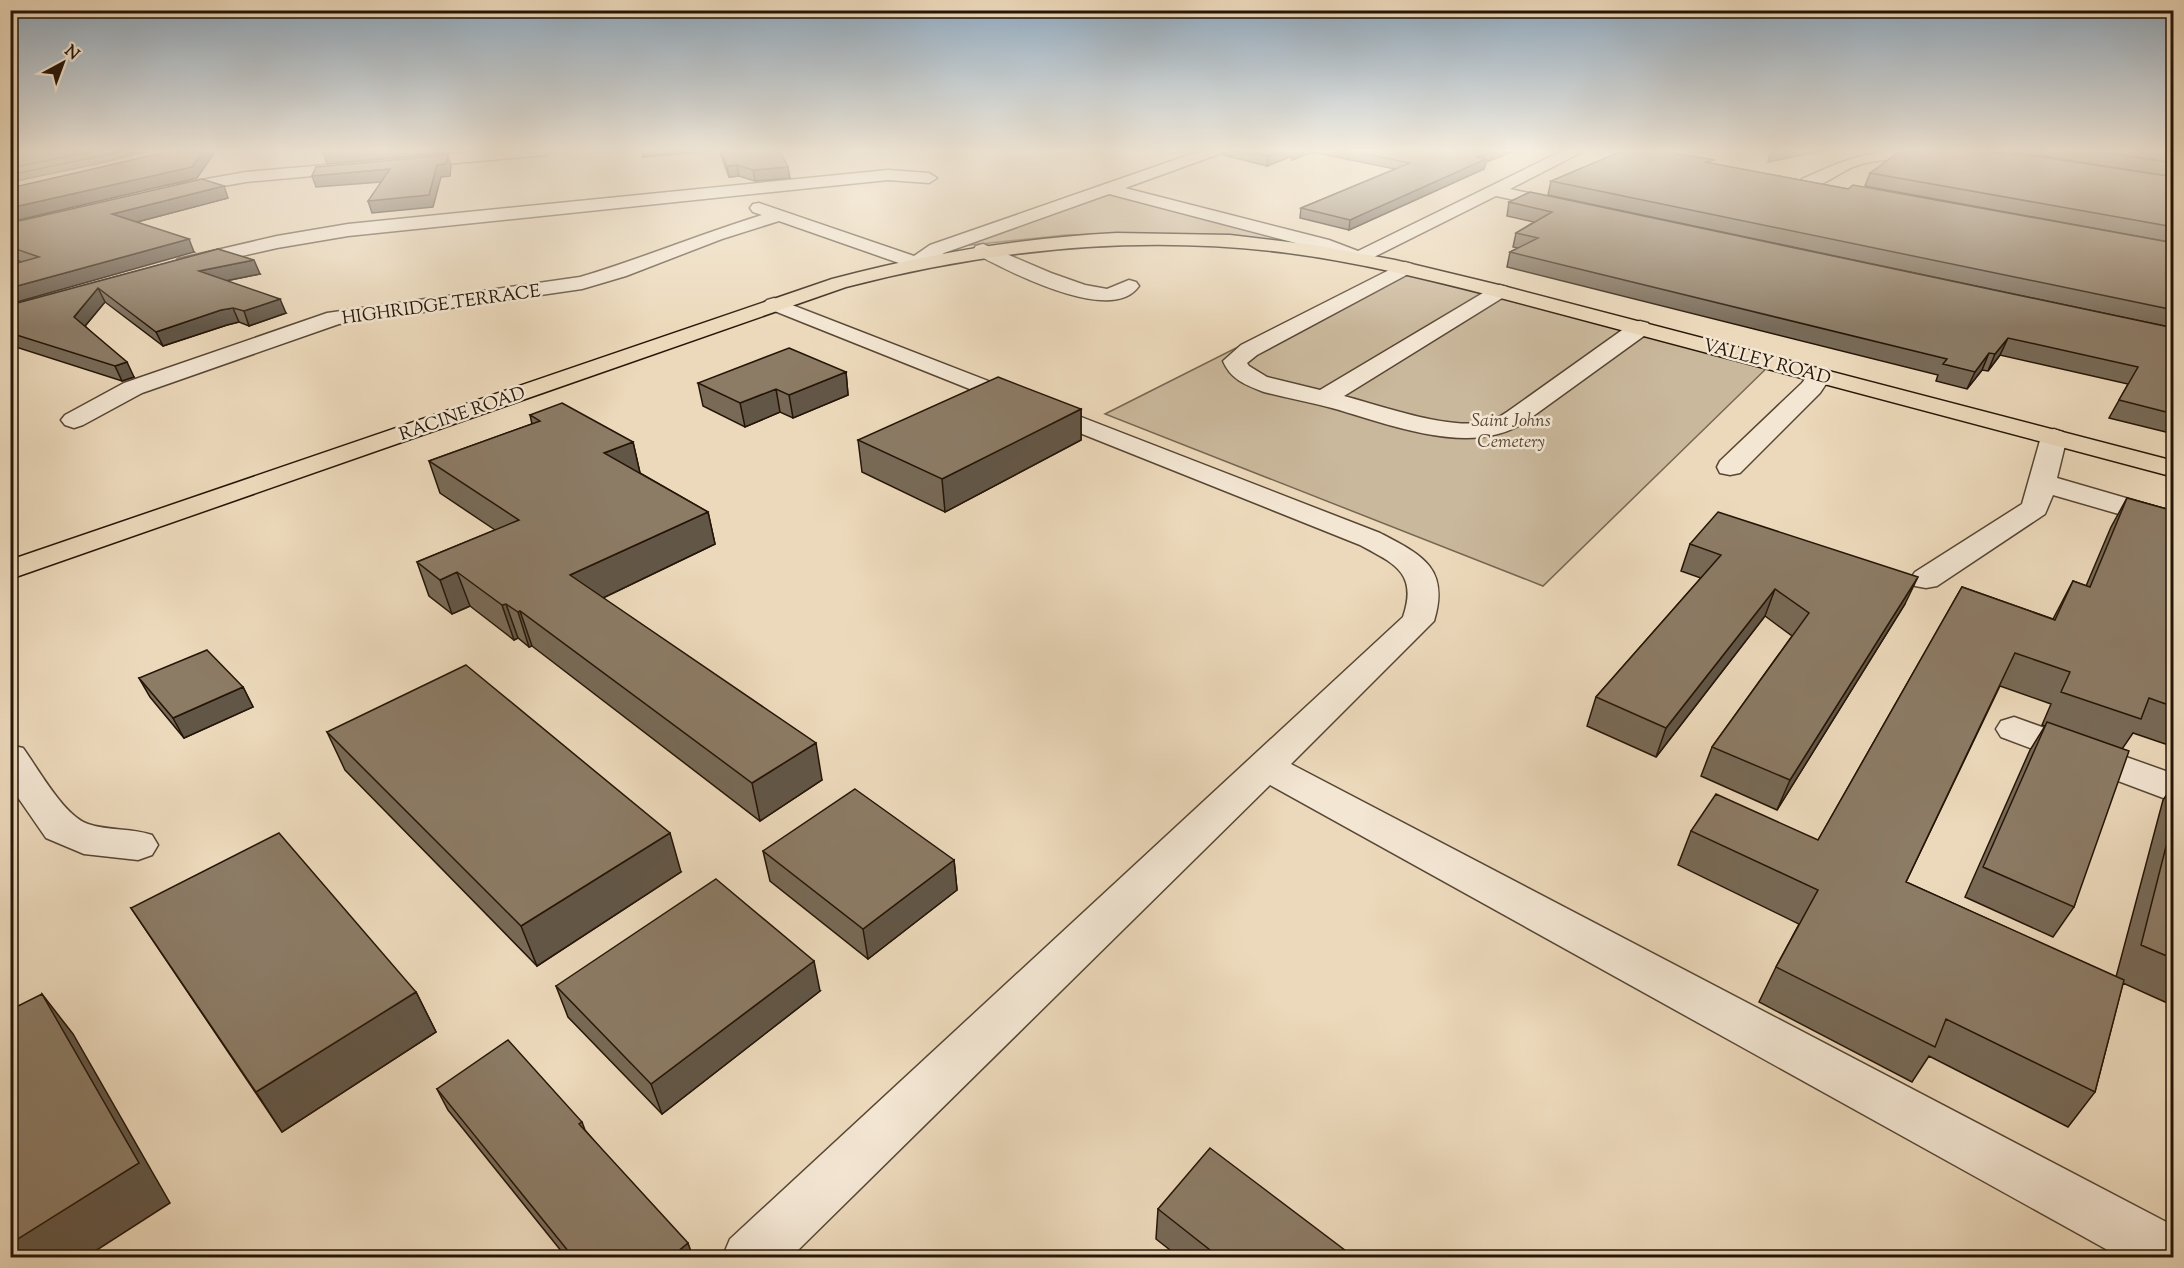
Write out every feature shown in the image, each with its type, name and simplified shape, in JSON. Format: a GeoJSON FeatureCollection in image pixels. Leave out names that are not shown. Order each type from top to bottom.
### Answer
{"type":"FeatureCollection","features":[{"type":"Feature","properties":{"kind":"main road","name":"VALLEY ROAD"},"geometry":{"type":"LineString","coordinates":[[916,262],[983,250],[1060,241],[1174,238],[1287,247],[1360,258],[1500,291],[2174,469]]}},
{"type":"Feature","properties":{"kind":"main road","name":"RACINE ROAD"},"geometry":{"type":"LineString","coordinates":[[10,570],[774,304],[868,274],[916,262]]}},
{"type":"Feature","properties":{"kind":"street"},"geometry":{"type":"LineString","coordinates":[[165,268],[223,253],[326,233],[560,209]]}},
{"type":"Feature","properties":{"kind":"street"},"geometry":{"type":"LineString","coordinates":[[764,209],[916,262],[942,247],[1047,209]]}},
{"type":"Feature","properties":{"kind":"street","name":"VALLEY ROAD"},"geometry":{"type":"LineString","coordinates":[[1187,209],[1322,244],[1360,258]]}},
{"type":"Feature","properties":{"kind":"street"},"geometry":{"type":"LineString","coordinates":[[1360,258],[1455,209]]}},
{"type":"Feature","properties":{"kind":"street","name":"HIGHRIDGE TERRACE"},"geometry":{"type":"LineString","coordinates":[[74,420],[133,388],[335,318],[572,285],[610,275],[715,235],[780,215]]}},
{"type":"Feature","properties":{"kind":"street"},"geometry":{"type":"LineString","coordinates":[[983,250],[1009,264],[1082,290],[1108,295],[1129,286]]}},
{"type":"Feature","properties":{"kind":"street"},"geometry":{"type":"LineString","coordinates":[[1404,268],[1249,350],[1235,361],[1235,367],[1250,379],[1324,398],[1453,429],[1488,430],[1502,426],[1516,417],[1640,328]]}},
{"type":"Feature","properties":{"kind":"street"},"geometry":{"type":"LineString","coordinates":[[1324,398],[1500,291]]}},
{"type":"Feature","properties":{"kind":"street"},"geometry":{"type":"LineString","coordinates":[[750,1257],[1418,621],[1426,601],[1425,587],[1420,575],[1408,561],[1370,539],[774,304]]}},
{"type":"Feature","properties":{"kind":"street"},"geometry":{"type":"LineString","coordinates":[[1730,467],[1811,388],[1821,375]]}},
{"type":"Feature","properties":{"kind":"street"},"geometry":{"type":"LineString","coordinates":[[1926,579],[2035,508],[2054,437]]}},
{"type":"Feature","properties":{"kind":"street"},"geometry":{"type":"LineString","coordinates":[[2043,483],[2174,521]]}},
{"type":"Feature","properties":{"kind":"street"},"geometry":{"type":"LineString","coordinates":[[2014,729],[2174,789]]}},
{"type":"Feature","properties":{"kind":"street"},"geometry":{"type":"LineString","coordinates":[[10,757],[60,828],[84,839],[138,845]]}},
{"type":"Feature","properties":{"kind":"street"},"geometry":{"type":"LineString","coordinates":[[1266,768],[2174,1256]]}},
{"type":"Feature","properties":{"kind":"green space"},"geometry":{"type":"Polygon","coordinates":[[[1062,209],[1171,209],[1310,244],[1207,235],[1130,233],[1066,235],[961,246],[1062,209]]]}},
{"type":"Feature","properties":{"kind":"green space","name":"Saint Johns Cemetery"},"geometry":{"type":"Polygon","coordinates":[[[1399,266],[1772,363],[1543,586],[1105,414],[1399,266]]]}},
{"type":"Feature","properties":{"kind":"building"},"geometry":{"type":"Polygon","coordinates":[[[70,209],[131,209],[112,214],[189,239],[10,288],[10,265],[39,257],[10,247],[10,223],[70,209]]]}},
{"type":"Feature","properties":{"kind":"building"},"geometry":{"type":"Polygon","coordinates":[[[1306,209],[1374,209],[1350,220],[1306,209]]]}},
{"type":"Feature","properties":{"kind":"building"},"geometry":{"type":"Polygon","coordinates":[[[1540,209],[1611,209],[2174,328],[2174,414],[2119,400],[2138,367],[2008,338],[1995,354],[1989,353],[1975,372],[1943,364],[1947,359],[1510,252],[1538,238],[1516,233],[1552,212],[1540,209]]]}},
{"type":"Feature","properties":{"kind":"building"},"geometry":{"type":"Polygon","coordinates":[[[1687,209],[1987,209],[2174,243],[2174,310],[1687,209]]]}},
{"type":"Feature","properties":{"kind":"building"},"geometry":{"type":"Polygon","coordinates":[[[2074,209],[2174,209],[2174,227],[2074,209]]]}},
{"type":"Feature","properties":{"kind":"building"},"geometry":{"type":"Polygon","coordinates":[[[218,249],[254,260],[199,271],[280,299],[244,311],[233,308],[221,310],[156,332],[98,288],[74,317],[127,362],[115,366],[10,333],[10,305],[218,249]]]}},
{"type":"Feature","properties":{"kind":"building"},"geometry":{"type":"Polygon","coordinates":[[[789,348],[846,372],[789,395],[776,389],[740,403],[698,383],[789,348]]]}},
{"type":"Feature","properties":{"kind":"building"},"geometry":{"type":"Polygon","coordinates":[[[998,377],[1081,409],[942,479],[858,440],[998,377]]]}},
{"type":"Feature","properties":{"kind":"building"},"geometry":{"type":"Polygon","coordinates":[[[562,403],[633,442],[604,453],[708,512],[570,575],[816,743],[752,783],[520,611],[506,604],[502,605],[457,572],[440,580],[417,562],[519,520],[429,461],[540,421],[530,415],[562,403]]]}},
{"type":"Feature","properties":{"kind":"building"},"geometry":{"type":"Polygon","coordinates":[[[2127,498],[2174,511],[2174,707],[2149,698],[2141,719],[2061,692],[2070,672],[2015,653],[1906,882],[2124,980],[2095,1092],[1946,1019],[1935,1047],[1776,967],[1818,890],[1691,831],[1716,794],[1818,840],[1962,587],[2055,620],[2073,581],[2090,587],[2127,498]]]}},
{"type":"Feature","properties":{"kind":"building"},"geometry":{"type":"Polygon","coordinates":[[[1718,512],[1918,577],[1790,780],[1712,747],[1809,613],[1775,589],[1666,728],[1596,697],[1721,555],[1690,544],[1718,512]]]}},
{"type":"Feature","properties":{"kind":"building"},"geometry":{"type":"Polygon","coordinates":[[[207,650],[243,687],[173,718],[139,678],[207,650]]]}},
{"type":"Feature","properties":{"kind":"building"},"geometry":{"type":"Polygon","coordinates":[[[466,665],[670,833],[521,926],[327,732],[466,665]]]}},
{"type":"Feature","properties":{"kind":"building"},"geometry":{"type":"Polygon","coordinates":[[[2047,722],[2129,751],[2074,907],[1983,867],[2047,722]]]}},
{"type":"Feature","properties":{"kind":"building"},"geometry":{"type":"Polygon","coordinates":[[[855,789],[954,860],[863,929],[763,851],[855,789]]]}},
{"type":"Feature","properties":{"kind":"building"},"geometry":{"type":"Polygon","coordinates":[[[2174,815],[2174,959],[2141,945],[2174,815]]]}},
{"type":"Feature","properties":{"kind":"building"},"geometry":{"type":"Polygon","coordinates":[[[279,833],[416,992],[256,1092],[131,908],[279,833]]]}},
{"type":"Feature","properties":{"kind":"building"},"geometry":{"type":"Polygon","coordinates":[[[716,879],[814,961],[651,1084],[556,986],[716,879]]]}},
{"type":"Feature","properties":{"kind":"building"},"geometry":{"type":"Polygon","coordinates":[[[42,994],[139,1163],[10,1244],[10,1010],[42,994]]]}},
{"type":"Feature","properties":{"kind":"building"},"geometry":{"type":"Polygon","coordinates":[[[508,1040],[582,1122],[579,1124],[688,1243],[671,1257],[573,1257],[437,1089],[508,1040]]]}},
{"type":"Feature","properties":{"kind":"building"},"geometry":{"type":"Polygon","coordinates":[[[1210,1148],[1354,1257],[1219,1257],[1158,1209],[1210,1148]]]}}]}
